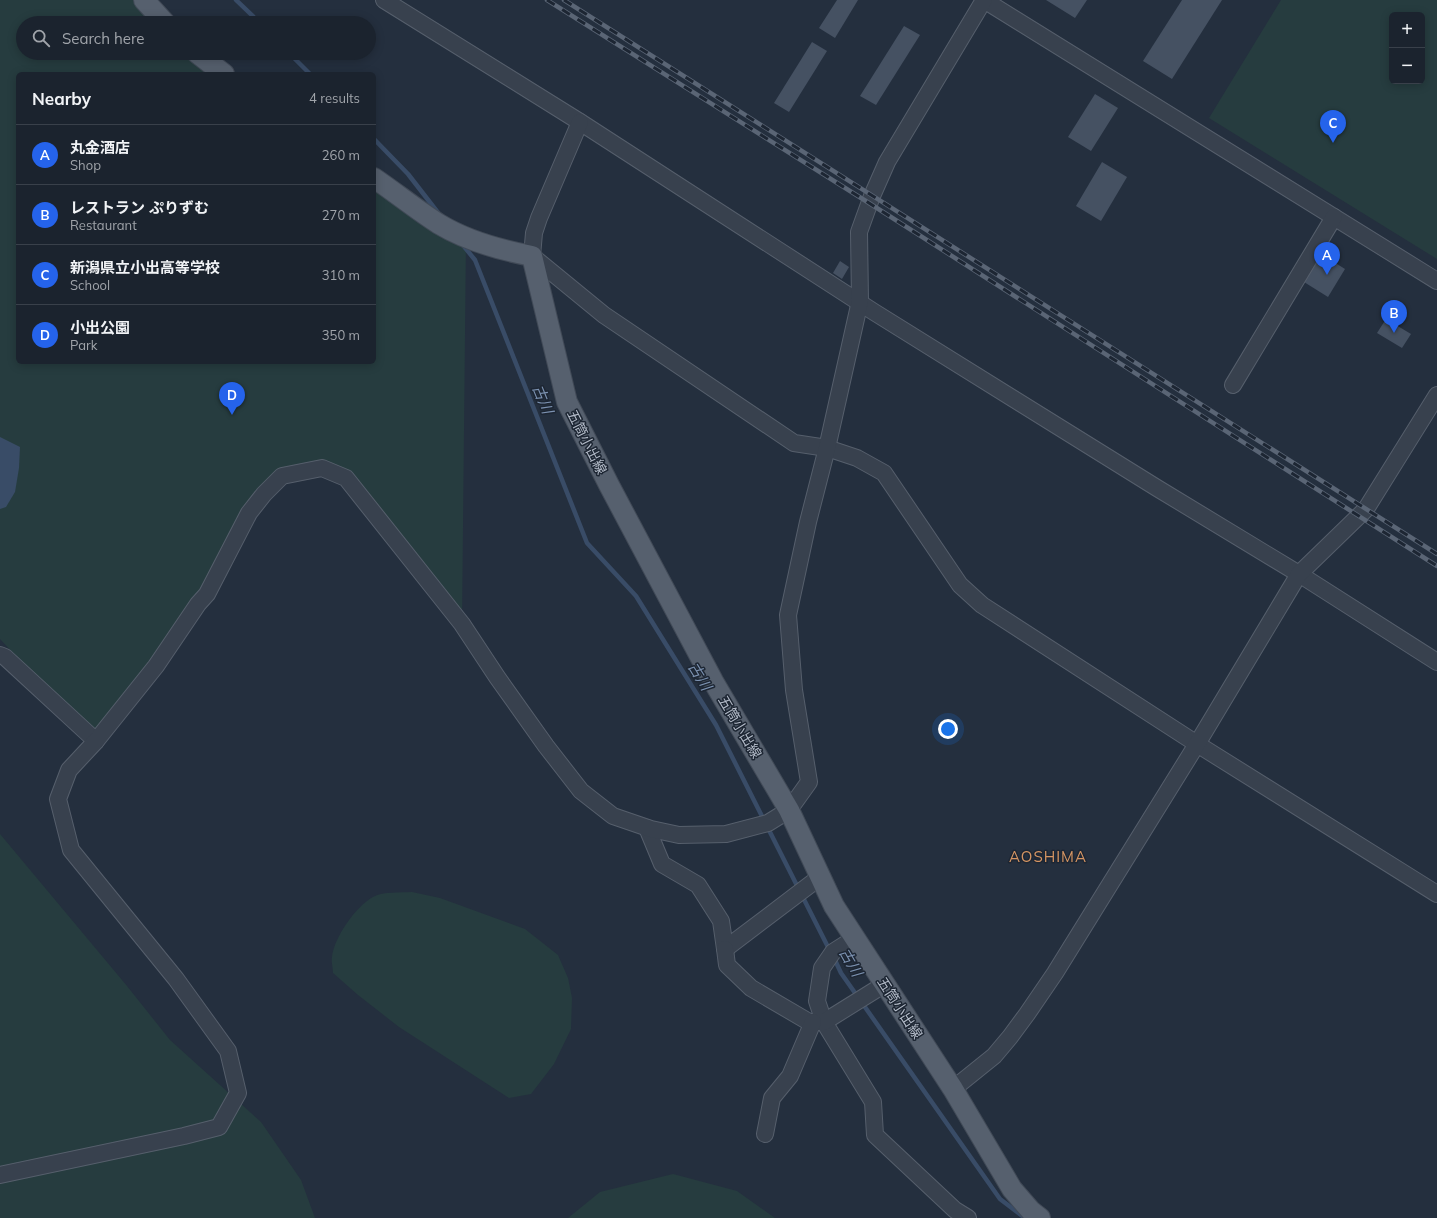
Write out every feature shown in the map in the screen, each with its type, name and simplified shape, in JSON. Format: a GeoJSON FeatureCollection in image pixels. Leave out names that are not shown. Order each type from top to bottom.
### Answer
{"type":"FeatureCollection","features":[{"type":"Feature","properties":{"kind":"main road"},"geometry":{"type":"LineString","coordinates":[[144,0],[159,16]]}},
{"type":"Feature","properties":{"kind":"main road"},"geometry":{"type":"LineString","coordinates":[[206,60],[221,72]]}},
{"type":"Feature","properties":{"kind":"main road"},"geometry":{"type":"LineString","coordinates":[[376,179],[439,224],[466,238],[512,252],[532,256]]}},
{"type":"Feature","properties":{"kind":"main road","name":"五筒小出線"},"geometry":{"type":"LineString","coordinates":[[532,256],[567,402],[609,485],[713,681],[789,810],[834,906],[953,1089],[1012,1188],[1031,1212],[1040,1218]]}},
{"type":"Feature","properties":{"kind":"street"},"geometry":{"type":"LineString","coordinates":[[384,0],[580,122],[860,301],[881,316],[1299,574],[1437,662]]}},
{"type":"Feature","properties":{"kind":"street"},"geometry":{"type":"LineString","coordinates":[[0,1175],[184,1136],[219,1127],[238,1093],[228,1051],[176,979],[71,850],[58,799],[69,770],[96,741],[156,666],[198,604],[207,594],[249,513],[264,494],[282,476],[322,468],[346,478],[462,624],[497,677],[581,791],[613,816],[647,828],[679,835],[726,834],[768,823],[789,810],[809,782],[794,690],[788,615],[808,522],[827,448],[860,301],[859,232],[872,196],[887,162],[984,0],[1437,281]]}},
{"type":"Feature","properties":{"kind":"street"},"geometry":{"type":"LineString","coordinates":[[580,122],[539,218],[534,233],[532,256],[604,315],[794,442],[827,448],[857,458],[884,473],[960,585],[982,605],[1197,744],[1437,894]]}},
{"type":"Feature","properties":{"kind":"street"},"geometry":{"type":"LineString","coordinates":[[1233,385],[1334,217]]}},
{"type":"Feature","properties":{"kind":"street"},"geometry":{"type":"LineString","coordinates":[[953,1089],[994,1056],[1027,1014],[1055,973],[1197,744],[1299,574],[1366,509],[1437,395]]}},
{"type":"Feature","properties":{"kind":"street"},"geometry":{"type":"LineString","coordinates":[[0,655],[5,657],[96,741]]}},
{"type":"Feature","properties":{"kind":"street"},"geometry":{"type":"LineString","coordinates":[[647,828],[662,864],[698,885],[721,921],[727,965],[751,988],[809,1022],[819,1022],[885,984]]}},
{"type":"Feature","properties":{"kind":"street"},"geometry":{"type":"LineString","coordinates":[[725,949],[820,877]]}},
{"type":"Feature","properties":{"kind":"street"},"geometry":{"type":"LineString","coordinates":[[855,938],[833,952],[822,968],[817,1001],[819,1022],[873,1102],[875,1135],[955,1210],[968,1218]]}},
{"type":"Feature","properties":{"kind":"street"},"geometry":{"type":"LineString","coordinates":[[765,1134],[772,1098],[790,1076],[819,1022]]}},
{"type":"Feature","properties":{"kind":"green space"},"geometry":{"type":"Polygon","coordinates":[[[0,0],[144,0],[159,16],[16,16],[16,60],[206,60],[221,72],[16,72],[16,364],[376,364],[376,179],[466,238],[462,624],[346,478],[322,468],[282,476],[264,494],[207,594],[96,741],[0,639],[0,0]]]}},
{"type":"Feature","properties":{"kind":"green space"},"geometry":{"type":"Polygon","coordinates":[[[1281,0],[1437,0],[1437,259],[1209,118],[1281,0]]]}},
{"type":"Feature","properties":{"kind":"green space"},"geometry":{"type":"Polygon","coordinates":[[[0,834],[127,986],[170,1040],[261,1122],[301,1180],[315,1218],[0,1218],[0,834]]]}},
{"type":"Feature","properties":{"kind":"green space"},"geometry":{"type":"Polygon","coordinates":[[[412,892],[440,898],[525,929],[558,955],[568,978],[572,998],[571,1029],[554,1064],[531,1094],[509,1098],[399,1027],[333,973],[332,959],[337,941],[346,924],[359,908],[377,895],[412,892]]]}},
{"type":"Feature","properties":{"kind":"green space"},"geometry":{"type":"Polygon","coordinates":[[[673,1174],[737,1191],[775,1218],[568,1218],[600,1192],[673,1174]]]}},
{"type":"Feature","properties":{"kind":"water"},"geometry":{"type":"Polygon","coordinates":[[[0,437],[20,447],[19,468],[15,492],[6,507],[0,509],[0,437]]]}},
{"type":"Feature","properties":{"kind":"building"},"geometry":{"type":"Polygon","coordinates":[[[837,0],[858,0],[835,38],[819,28],[837,0]]]}},
{"type":"Feature","properties":{"kind":"building"},"geometry":{"type":"Polygon","coordinates":[[[1046,0],[1087,0],[1075,18],[1046,0]]]}},
{"type":"Feature","properties":{"kind":"building"},"geometry":{"type":"Polygon","coordinates":[[[1182,0],[1222,0],[1172,79],[1143,61],[1182,0]]]}},
{"type":"Feature","properties":{"kind":"building"},"geometry":{"type":"Polygon","coordinates":[[[904,26],[920,35],[876,105],[860,96],[904,26]]]}},
{"type":"Feature","properties":{"kind":"building"},"geometry":{"type":"Polygon","coordinates":[[[812,42],[827,51],[789,112],[774,103],[812,42]]]}},
{"type":"Feature","properties":{"kind":"building"},"geometry":{"type":"Polygon","coordinates":[[[1095,94],[1118,108],[1091,151],[1068,137],[1095,94]]]}},
{"type":"Feature","properties":{"kind":"building"},"geometry":{"type":"Polygon","coordinates":[[[1102,162],[1127,177],[1101,221],[1076,206],[1102,162]]]}},
{"type":"Feature","properties":{"kind":"building"},"geometry":{"type":"Polygon","coordinates":[[[1321,254],[1345,269],[1328,297],[1304,282],[1321,254]]]}},
{"type":"Feature","properties":{"kind":"building"},"geometry":{"type":"Polygon","coordinates":[[[840,261],[849,267],[842,279],[833,273],[840,261]]]}},
{"type":"Feature","properties":{"kind":"building"},"geometry":{"type":"Polygon","coordinates":[[[1386,319],[1411,334],[1402,348],[1377,333],[1386,319]]]}},
{"type":"Feature","properties":{"kind":"waterway","name":"古川"},"geometry":{"type":"LineString","coordinates":[[236,0],[253,16]]}},
{"type":"Feature","properties":{"kind":"waterway","name":"古川"},"geometry":{"type":"LineString","coordinates":[[296,60],[308,72]]}},
{"type":"Feature","properties":{"kind":"waterway","name":"古川"},"geometry":{"type":"LineString","coordinates":[[376,141],[408,174],[439,214]]}},
{"type":"Feature","properties":{"kind":"waterway","name":"古川"},"geometry":{"type":"LineString","coordinates":[[462,244],[475,260],[587,543],[636,596],[716,725],[830,951]]}},
{"type":"Feature","properties":{"kind":"waterway","name":"古川"},"geometry":{"type":"LineString","coordinates":[[834,958],[841,973],[1000,1199],[1025,1218]]}},
{"type":"Feature","properties":{"kind":"railway"},"geometry":{"type":"LineString","coordinates":[[547,0],[869,203],[1437,566]]}},
{"type":"Feature","properties":{"kind":"railway"},"geometry":{"type":"LineString","coordinates":[[564,0],[1437,554]]}},
{"type":"Feature","properties":{"kind":"place","name":"新潟県立小出高等学校"},"geometry":{"type":"Point","coordinates":[1333,143]}},
{"type":"Feature","properties":{"kind":"place","name":"丸金酒店"},"geometry":{"type":"Point","coordinates":[1327,275]}},
{"type":"Feature","properties":{"kind":"place","name":"レストラン ぷりずむ"},"geometry":{"type":"Point","coordinates":[1394,333]}},
{"type":"Feature","properties":{"kind":"place","name":"小出公園"},"geometry":{"type":"Point","coordinates":[232,415]}},
{"type":"Feature","properties":{"kind":"district","name":"AOSHIMA"},"geometry":{"type":"Point","coordinates":[1048,856]}}]}
